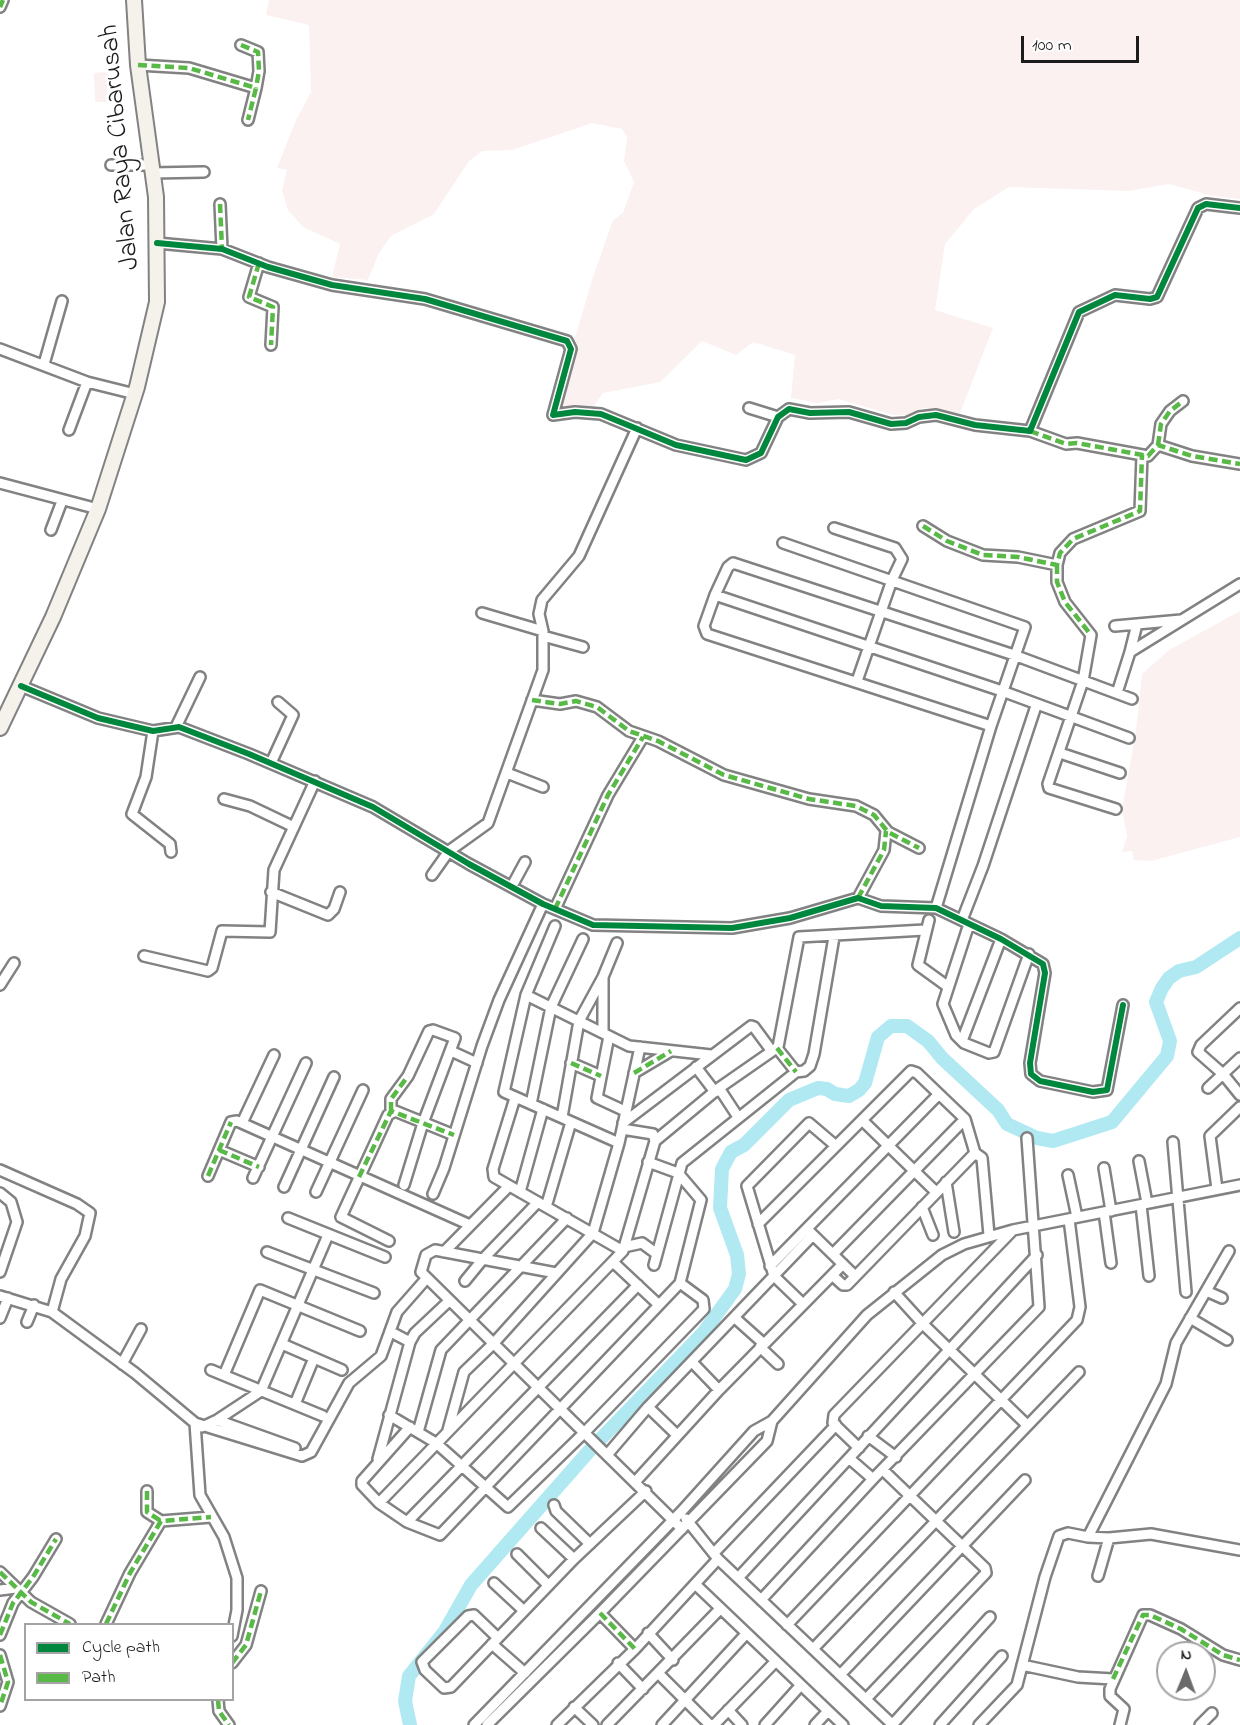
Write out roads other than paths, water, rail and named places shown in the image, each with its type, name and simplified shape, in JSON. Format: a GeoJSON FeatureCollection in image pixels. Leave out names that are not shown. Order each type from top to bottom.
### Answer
{"type":"FeatureCollection","features":[{"type":"Feature","properties":{"kind":"main road","name":"Jalan Raya Cibarusah"},"geometry":{"type":"LineString","coordinates":[[0,728],[63,593],[98,509],[135,394],[157,302],[157,243],[152,169],[138,65],[134,0]]}},
{"type":"Feature","properties":{"kind":"street"},"geometry":{"type":"LineString","coordinates":[[0,7],[3,0]]}},
{"type":"Feature","properties":{"kind":"street"},"geometry":{"type":"LineString","coordinates":[[241,45],[258,52],[259,71],[248,120]]}},
{"type":"Feature","properties":{"kind":"street"},"geometry":{"type":"LineString","coordinates":[[138,65],[189,68],[256,88]]}},
{"type":"Feature","properties":{"kind":"street"},"geometry":{"type":"LineString","coordinates":[[111,165],[204,172]]}},
{"type":"Feature","properties":{"kind":"street"},"geometry":{"type":"LineString","coordinates":[[220,204],[222,249]]}},
{"type":"Feature","properties":{"kind":"street"},"geometry":{"type":"LineString","coordinates":[[1030,431],[1079,312],[1112,295],[1150,299],[1157,297],[1197,208],[1206,204],[1240,208]]}},
{"type":"Feature","properties":{"kind":"street"},"geometry":{"type":"LineString","coordinates":[[157,243],[222,249],[332,285],[425,299],[567,341],[571,349],[553,414],[590,412],[609,416],[676,445],[737,460],[746,460],[761,453],[778,417],[789,410],[810,413],[839,411],[899,424],[936,415],[975,425],[1030,431],[1063,443],[1077,443],[1150,456],[1158,445],[1161,424],[1170,411],[1183,401]]}},
{"type":"Feature","properties":{"kind":"street"},"geometry":{"type":"LineString","coordinates":[[259,263],[249,297],[273,309],[271,345]]}},
{"type":"Feature","properties":{"kind":"street"},"geometry":{"type":"LineString","coordinates":[[44,364],[62,302]]}},
{"type":"Feature","properties":{"kind":"street"},"geometry":{"type":"LineString","coordinates":[[0,349],[87,382],[135,394]]}},
{"type":"Feature","properties":{"kind":"street"},"geometry":{"type":"LineString","coordinates":[[69,430],[87,382]]}},
{"type":"Feature","properties":{"kind":"street"},"geometry":{"type":"LineString","coordinates":[[750,408],[778,417]]}},
{"type":"Feature","properties":{"kind":"street"},"geometry":{"type":"LineString","coordinates":[[432,875],[449,851],[488,823],[543,670],[543,633],[539,615],[542,600],[579,555],[637,428]]}},
{"type":"Feature","properties":{"kind":"street"},"geometry":{"type":"LineString","coordinates":[[1158,445],[1192,456],[1240,465]]}},
{"type":"Feature","properties":{"kind":"street"},"geometry":{"type":"LineString","coordinates":[[1116,809],[1049,788],[1050,774],[1060,753],[1083,681],[1091,635],[1065,602],[1057,582],[1057,565],[1060,553],[1072,539],[1140,510],[1142,455]]}},
{"type":"Feature","properties":{"kind":"street"},"geometry":{"type":"LineString","coordinates":[[0,483],[98,509]]}},
{"type":"Feature","properties":{"kind":"street"},"geometry":{"type":"LineString","coordinates":[[51,530],[62,501]]}},
{"type":"Feature","properties":{"kind":"street"},"geometry":{"type":"LineString","coordinates":[[923,526],[947,541],[983,555],[1018,557],[1057,565]]}},
{"type":"Feature","properties":{"kind":"street"},"geometry":{"type":"LineString","coordinates":[[834,528],[899,551],[902,562],[892,580],[857,681]]}},
{"type":"Feature","properties":{"kind":"street"},"geometry":{"type":"LineString","coordinates":[[783,543],[1023,626],[1026,632],[1014,655],[1002,691],[936,908]]}},
{"type":"Feature","properties":{"kind":"street"},"geometry":{"type":"LineString","coordinates":[[991,726],[705,632],[704,626],[728,567],[733,563],[881,611],[1014,655],[1132,699]]}},
{"type":"Feature","properties":{"kind":"street"},"geometry":{"type":"LineString","coordinates":[[1130,652],[1240,584]]}},
{"type":"Feature","properties":{"kind":"street"},"geometry":{"type":"LineString","coordinates":[[715,595],[1002,691],[1036,706],[1129,738]]}},
{"type":"Feature","properties":{"kind":"street"},"geometry":{"type":"LineString","coordinates":[[482,613],[583,647]]}},
{"type":"Feature","properties":{"kind":"street"},"geometry":{"type":"LineString","coordinates":[[1115,626],[1185,620]]}},
{"type":"Feature","properties":{"kind":"street"},"geometry":{"type":"LineString","coordinates":[[1117,693],[1137,624]]}},
{"type":"Feature","properties":{"kind":"street"},"geometry":{"type":"LineString","coordinates":[[176,727],[200,677]]}},
{"type":"Feature","properties":{"kind":"street"},"geometry":{"type":"LineString","coordinates":[[21,686],[86,714],[153,731],[176,727],[315,781],[373,807],[469,864],[578,920],[612,928],[732,928],[790,918],[858,898],[880,906],[936,908],[1001,939],[1041,962],[1045,973],[1030,1064],[1031,1074],[1040,1081],[1093,1092],[1107,1090],[1123,1005]]}},
{"type":"Feature","properties":{"kind":"street"},"geometry":{"type":"LineString","coordinates":[[532,700],[560,704],[576,701],[597,707],[624,728],[658,741],[724,774],[809,799],[856,806],[874,815],[886,831],[919,848]]}},
{"type":"Feature","properties":{"kind":"street"},"geometry":{"type":"LineString","coordinates":[[271,763],[293,715],[278,702]]}},
{"type":"Feature","properties":{"kind":"street"},"geometry":{"type":"LineString","coordinates":[[1029,954],[994,1052],[989,1053],[962,1041],[956,1035],[943,1008],[947,986],[965,922],[1036,706]]}},
{"type":"Feature","properties":{"kind":"street"},"geometry":{"type":"LineString","coordinates":[[153,731],[147,773],[132,814],[170,844],[171,852]]}},
{"type":"Feature","properties":{"kind":"street"},"geometry":{"type":"LineString","coordinates":[[555,909],[608,795],[643,737]]}},
{"type":"Feature","properties":{"kind":"street"},"geometry":{"type":"LineString","coordinates":[[1060,753],[1120,773]]}},
{"type":"Feature","properties":{"kind":"street"},"geometry":{"type":"LineString","coordinates":[[507,773],[543,787]]}},
{"type":"Feature","properties":{"kind":"street"},"geometry":{"type":"LineString","coordinates":[[144,956],[209,971],[222,932],[270,932],[274,870],[315,781]]}},
{"type":"Feature","properties":{"kind":"street"},"geometry":{"type":"LineString","coordinates":[[224,799],[250,806],[294,827]]}},
{"type":"Feature","properties":{"kind":"street"},"geometry":{"type":"LineString","coordinates":[[858,898],[884,850],[886,831]]}},
{"type":"Feature","properties":{"kind":"street"},"geometry":{"type":"LineString","coordinates":[[512,886],[525,862]]}},
{"type":"Feature","properties":{"kind":"street"},"geometry":{"type":"LineString","coordinates":[[271,892],[328,915],[334,909],[340,892]]}},
{"type":"Feature","properties":{"kind":"street"},"geometry":{"type":"LineString","coordinates":[[433,1194],[444,1168],[499,1000],[543,904]]}},
{"type":"Feature","properties":{"kind":"street"},"geometry":{"type":"LineString","coordinates":[[928,920],[918,965],[921,970],[947,986]]}},
{"type":"Feature","properties":{"kind":"street"},"geometry":{"type":"LineString","coordinates":[[555,926],[526,995],[504,1089],[506,1094],[619,1143]]}},
{"type":"Feature","properties":{"kind":"street"},"geometry":{"type":"LineString","coordinates":[[379,1503],[515,1365],[624,1249],[655,1141],[717,1090],[774,1049],[797,939],[925,930]]}},
{"type":"Feature","properties":{"kind":"street"},"geometry":{"type":"LineString","coordinates":[[654,1265],[682,1163],[796,1072],[807,1069],[814,1054],[834,937]]}},
{"type":"Feature","properties":{"kind":"street"},"geometry":{"type":"LineString","coordinates":[[531,1104],[551,1007],[583,939]]}},
{"type":"Feature","properties":{"kind":"street"},"geometry":{"type":"LineString","coordinates":[[962,1041],[1001,939]]}},
{"type":"Feature","properties":{"kind":"street"},"geometry":{"type":"LineString","coordinates":[[562,1118],[579,1021],[603,977],[617,943]]}},
{"type":"Feature","properties":{"kind":"street"},"geometry":{"type":"LineString","coordinates":[[0,985],[14,963]]}},
{"type":"Feature","properties":{"kind":"street"},"geometry":{"type":"LineString","coordinates":[[603,977],[606,1034],[598,1099],[625,1111]]}},
{"type":"Feature","properties":{"kind":"street"},"geometry":{"type":"LineString","coordinates":[[526,995],[623,1044],[711,1055]]}},
{"type":"Feature","properties":{"kind":"street"},"geometry":{"type":"LineString","coordinates":[[1240,1008],[1198,1049],[1199,1055],[1223,1074],[1240,1095]]}},
{"type":"Feature","properties":{"kind":"street"},"geometry":{"type":"LineString","coordinates":[[623,1126],[711,1055],[753,1025],[796,1072]]}},
{"type":"Feature","properties":{"kind":"street"},"geometry":{"type":"LineString","coordinates":[[389,1241],[341,1219],[342,1211],[391,1112],[391,1099],[408,1076],[429,1030],[455,1038],[423,1123],[404,1185]]}},
{"type":"Feature","properties":{"kind":"street"},"geometry":{"type":"LineString","coordinates":[[448,1431],[464,1372],[493,1344],[593,1233],[619,1143],[640,1047]]}},
{"type":"Feature","properties":{"kind":"street"},"geometry":{"type":"LineString","coordinates":[[451,1051],[477,1063]]}},
{"type":"Feature","properties":{"kind":"street"},"geometry":{"type":"LineString","coordinates":[[634,1073],[671,1051]]}},
{"type":"Feature","properties":{"kind":"street"},"geometry":{"type":"LineString","coordinates":[[243,1123],[274,1055]]}},
{"type":"Feature","properties":{"kind":"street"},"geometry":{"type":"LineString","coordinates":[[1208,1088],[1240,1058]]}},
{"type":"Feature","properties":{"kind":"street"},"geometry":{"type":"LineString","coordinates":[[254,1178],[306,1063]]}},
{"type":"Feature","properties":{"kind":"street"},"geometry":{"type":"LineString","coordinates":[[571,1063],[601,1076]]}},
{"type":"Feature","properties":{"kind":"street"},"geometry":{"type":"LineString","coordinates":[[696,1067],[738,1117]]}},
{"type":"Feature","properties":{"kind":"street"},"geometry":{"type":"LineString","coordinates":[[758,1224],[908,1071],[917,1073],[964,1119],[975,1153],[982,1158],[989,1235]]}},
{"type":"Feature","properties":{"kind":"street"},"geometry":{"type":"LineString","coordinates":[[284,1187],[334,1077]]}},
{"type":"Feature","properties":{"kind":"street"},"geometry":{"type":"LineString","coordinates":[[316,1192],[363,1090]]}},
{"type":"Feature","properties":{"kind":"street"},"geometry":{"type":"LineString","coordinates":[[605,1453],[735,1318],[772,1271],[887,1146],[938,1095]]}},
{"type":"Feature","properties":{"kind":"street"},"geometry":{"type":"LineString","coordinates":[[515,1098],[493,1172],[494,1179],[624,1249],[642,1243],[657,1254]]}},
{"type":"Feature","properties":{"kind":"street"},"geometry":{"type":"LineString","coordinates":[[1217,1189],[1210,1136],[1240,1107]]}},
{"type":"Feature","properties":{"kind":"street"},"geometry":{"type":"LineString","coordinates":[[520,1192],[543,1109]]}},
{"type":"Feature","properties":{"kind":"street"},"geometry":{"type":"LineString","coordinates":[[391,1112],[454,1135]]}},
{"type":"Feature","properties":{"kind":"street"},"geometry":{"type":"LineString","coordinates":[[833,1254],[964,1119]]}},
{"type":"Feature","properties":{"kind":"street"},"geometry":{"type":"LineString","coordinates":[[862,1120],[936,1192]]}},
{"type":"Feature","properties":{"kind":"street"},"geometry":{"type":"LineString","coordinates":[[208,1176],[231,1122],[243,1123],[470,1225]]}},
{"type":"Feature","properties":{"kind":"street"},"geometry":{"type":"LineString","coordinates":[[465,1281],[483,1259],[542,1205],[571,1122]]}},
{"type":"Feature","properties":{"kind":"street"},"geometry":{"type":"LineString","coordinates":[[802,1303],[772,1271],[747,1185],[808,1124],[811,1123],[836,1146]]}},
{"type":"Feature","properties":{"kind":"street"},"geometry":{"type":"LineString","coordinates":[[623,1126],[653,1134],[655,1141]]}},
{"type":"Feature","properties":{"kind":"street"},"geometry":{"type":"LineString","coordinates":[[761,1600],[873,1479],[1039,1307],[1027,1138]]}},
{"type":"Feature","properties":{"kind":"street"},"geometry":{"type":"LineString","coordinates":[[1173,1142],[1186,1292]]}},
{"type":"Feature","properties":{"kind":"street"},"geometry":{"type":"LineString","coordinates":[[219,1150],[259,1167]]}},
{"type":"Feature","properties":{"kind":"street"},"geometry":{"type":"LineString","coordinates":[[832,1275],[845,1286],[975,1153]]}},
{"type":"Feature","properties":{"kind":"street"},"geometry":{"type":"LineString","coordinates":[[1139,1161],[1149,1276]]}},
{"type":"Feature","properties":{"kind":"street"},"geometry":{"type":"LineString","coordinates":[[567,1218],[439,1353],[414,1429],[377,1462],[362,1481],[362,1485],[379,1503],[407,1522],[434,1535],[440,1535],[680,1283],[701,1200],[678,1173],[648,1162]]}},
{"type":"Feature","properties":{"kind":"street"},"geometry":{"type":"LineString","coordinates":[[1104,1168],[1111,1263]]}},
{"type":"Feature","properties":{"kind":"street"},"geometry":{"type":"LineString","coordinates":[[0,1170],[77,1204],[90,1213],[85,1236],[61,1279],[52,1312]]}},
{"type":"Feature","properties":{"kind":"street"},"geometry":{"type":"LineString","coordinates":[[787,1625],[1077,1320],[1080,1312],[1068,1175]]}},
{"type":"Feature","properties":{"kind":"street"},"geometry":{"type":"LineString","coordinates":[[946,1182],[954,1232]]}},
{"type":"Feature","properties":{"kind":"street"},"geometry":{"type":"LineString","coordinates":[[474,1725],[681,1512],[754,1431],[772,1421],[867,1315],[942,1255],[989,1235],[1240,1185]]}},
{"type":"Feature","properties":{"kind":"street"},"geometry":{"type":"LineString","coordinates":[[444,1252],[509,1186]]}},
{"type":"Feature","properties":{"kind":"street"},"geometry":{"type":"LineString","coordinates":[[0,1193],[11,1202],[17,1222],[0,1272]]}},
{"type":"Feature","properties":{"kind":"street"},"geometry":{"type":"LineString","coordinates":[[922,1207],[933,1235]]}},
{"type":"Feature","properties":{"kind":"street"},"geometry":{"type":"LineString","coordinates":[[288,1218],[385,1257]]}},
{"type":"Feature","properties":{"kind":"street"},"geometry":{"type":"LineString","coordinates":[[859,1448],[832,1421],[834,1416],[1013,1230]]}},
{"type":"Feature","properties":{"kind":"street"},"geometry":{"type":"LineString","coordinates":[[810,1232],[855,1276]]}},
{"type":"Feature","properties":{"kind":"street"},"geometry":{"type":"LineString","coordinates":[[198,1425],[217,1420],[261,1391],[328,1235]]}},
{"type":"Feature","properties":{"kind":"street"},"geometry":{"type":"LineString","coordinates":[[556,1273],[433,1250],[426,1255],[421,1272],[426,1280],[538,1390],[562,1409],[674,1519],[685,1526],[893,1725],[990,1617]]}},
{"type":"Feature","properties":{"kind":"street"},"geometry":{"type":"LineString","coordinates":[[1088,1537],[1166,1384],[1172,1354],[1228,1251]]}},
{"type":"Feature","properties":{"kind":"street"},"geometry":{"type":"LineString","coordinates":[[267,1252],[374,1293]]}},
{"type":"Feature","properties":{"kind":"street"},"geometry":{"type":"LineString","coordinates":[[738,1578],[1037,1255]]}},
{"type":"Feature","properties":{"kind":"street"},"geometry":{"type":"LineString","coordinates":[[613,1262],[659,1305]]}},
{"type":"Feature","properties":{"kind":"street"},"geometry":{"type":"LineString","coordinates":[[636,1481],[719,1390],[802,1303],[843,1264]]}},
{"type":"Feature","properties":{"kind":"street"},"geometry":{"type":"LineString","coordinates":[[0,1318],[4,1297],[52,1312],[198,1425],[295,1455],[311,1452],[342,1393],[354,1378],[378,1360],[387,1345],[402,1304],[426,1280]]}},
{"type":"Feature","properties":{"kind":"street"},"geometry":{"type":"LineString","coordinates":[[389,1414],[436,1443],[508,1507],[587,1434],[704,1309],[704,1300],[680,1283]]}},
{"type":"Feature","properties":{"kind":"street"},"geometry":{"type":"LineString","coordinates":[[407,1522],[638,1285]]}},
{"type":"Feature","properties":{"kind":"street"},"geometry":{"type":"LineString","coordinates":[[224,1375],[260,1290],[360,1331]]}},
{"type":"Feature","properties":{"kind":"street"},"geometry":{"type":"LineString","coordinates":[[1206,1291],[1222,1298]]}},
{"type":"Feature","properties":{"kind":"street"},"geometry":{"type":"LineString","coordinates":[[894,1292],[924,1325],[1026,1424]]}},
{"type":"Feature","properties":{"kind":"street"},"geometry":{"type":"LineString","coordinates":[[377,1462],[410,1342],[415,1334],[449,1301]]}},
{"type":"Feature","properties":{"kind":"street"},"geometry":{"type":"LineString","coordinates":[[27,1322],[34,1305]]}},
{"type":"Feature","properties":{"kind":"street"},"geometry":{"type":"LineString","coordinates":[[735,1318],[778,1364]]}},
{"type":"Feature","properties":{"kind":"street"},"geometry":{"type":"LineString","coordinates":[[1190,1318],[1227,1340]]}},
{"type":"Feature","properties":{"kind":"street"},"geometry":{"type":"LineString","coordinates":[[122,1364],[141,1329]]}},
{"type":"Feature","properties":{"kind":"street"},"geometry":{"type":"LineString","coordinates":[[391,1332],[410,1342]]}},
{"type":"Feature","properties":{"kind":"street"},"geometry":{"type":"LineString","coordinates":[[282,1344],[342,1370]]}},
{"type":"Feature","properties":{"kind":"street"},"geometry":{"type":"LineString","coordinates":[[295,1404],[314,1358]]}},
{"type":"Feature","properties":{"kind":"street"},"geometry":{"type":"LineString","coordinates":[[692,1362],[719,1390]]}},
{"type":"Feature","properties":{"kind":"street"},"geometry":{"type":"LineString","coordinates":[[211,1370],[323,1416]]}},
{"type":"Feature","properties":{"kind":"street"},"geometry":{"type":"LineString","coordinates":[[813,1649],[1026,1424],[1079,1372]]}},
{"type":"Feature","properties":{"kind":"street"},"geometry":{"type":"LineString","coordinates":[[648,1407],[677,1435]]}},
{"type":"Feature","properties":{"kind":"street"},"geometry":{"type":"LineString","coordinates":[[217,1420],[295,1448]]}},
{"type":"Feature","properties":{"kind":"street"},"geometry":{"type":"LineString","coordinates":[[487,1725],[600,1613],[767,1441],[772,1421]]}},
{"type":"Feature","properties":{"kind":"street"},"geometry":{"type":"LineString","coordinates":[[198,1425],[200,1495],[224,1537],[237,1578],[238,1601],[234,1624]]}},
{"type":"Feature","properties":{"kind":"street"},"geometry":{"type":"LineString","coordinates":[[557,1725],[635,1649],[695,1584],[716,1556],[836,1425]]}},
{"type":"Feature","properties":{"kind":"street"},"geometry":{"type":"LineString","coordinates":[[868,1436],[896,1457]]}},
{"type":"Feature","properties":{"kind":"street"},"geometry":{"type":"LineString","coordinates":[[850,1459],[873,1479]]}},
{"type":"Feature","properties":{"kind":"street"},"geometry":{"type":"LineString","coordinates":[[866,1699],[986,1573],[985,1568],[883,1470]]}},
{"type":"Feature","properties":{"kind":"street"},"geometry":{"type":"LineString","coordinates":[[840,1675],[1025,1480]]}},
{"type":"Feature","properties":{"kind":"street"},"geometry":{"type":"LineString","coordinates":[[147,1491],[147,1512],[161,1521],[211,1517]]}},
{"type":"Feature","properties":{"kind":"street"},"geometry":{"type":"LineString","coordinates":[[525,1673],[495,1641],[477,1616],[470,1614],[423,1660],[422,1666],[441,1686],[448,1689],[495,1641],[523,1610],[574,1559],[646,1491]]}},
{"type":"Feature","properties":{"kind":"street"},"geometry":{"type":"LineString","coordinates":[[554,1505],[556,1511],[590,1544]]}},
{"type":"Feature","properties":{"kind":"street"},"geometry":{"type":"LineString","coordinates":[[681,1512],[685,1526]]}},
{"type":"Feature","properties":{"kind":"street"},"geometry":{"type":"LineString","coordinates":[[105,1623],[130,1573],[161,1521]]}},
{"type":"Feature","properties":{"kind":"street"},"geometry":{"type":"LineString","coordinates":[[542,1528],[574,1559]]}},
{"type":"Feature","properties":{"kind":"street"},"geometry":{"type":"LineString","coordinates":[[980,1725],[1014,1690],[1055,1543],[1059,1536],[1065,1533],[1109,1538],[1151,1534],[1240,1550]]}},
{"type":"Feature","properties":{"kind":"street"},"geometry":{"type":"LineString","coordinates":[[1098,1576],[1109,1538]]}},
{"type":"Feature","properties":{"kind":"street"},"geometry":{"type":"LineString","coordinates":[[0,1635],[19,1591],[56,1539]]}},
{"type":"Feature","properties":{"kind":"street"},"geometry":{"type":"LineString","coordinates":[[517,1554],[548,1585]]}},
{"type":"Feature","properties":{"kind":"street"},"geometry":{"type":"LineString","coordinates":[[0,1572],[40,1608],[68,1623]]}},
{"type":"Feature","properties":{"kind":"street"},"geometry":{"type":"LineString","coordinates":[[494,1583],[523,1610]]}},
{"type":"Feature","properties":{"kind":"street"},"geometry":{"type":"LineString","coordinates":[[695,1584],[843,1725]]}},
{"type":"Feature","properties":{"kind":"street"},"geometry":{"type":"LineString","coordinates":[[0,1590],[19,1591]]}},
{"type":"Feature","properties":{"kind":"street"},"geometry":{"type":"LineString","coordinates":[[234,1660],[246,1645],[261,1591]]}},
{"type":"Feature","properties":{"kind":"street"},"geometry":{"type":"LineString","coordinates":[[608,1725],[720,1609]]}},
{"type":"Feature","properties":{"kind":"street"},"geometry":{"type":"LineString","coordinates":[[600,1613],[635,1649]]}},
{"type":"Feature","properties":{"kind":"street"},"geometry":{"type":"LineString","coordinates":[[1120,1725],[1123,1708],[1109,1693],[1139,1619],[1145,1615],[1181,1629],[1228,1658],[1240,1660]]}},
{"type":"Feature","properties":{"kind":"street"},"geometry":{"type":"LineString","coordinates":[[648,1633],[673,1660]]}},
{"type":"Feature","properties":{"kind":"street"},"geometry":{"type":"LineString","coordinates":[[662,1725],[746,1634]]}},
{"type":"Feature","properties":{"kind":"street"},"geometry":{"type":"LineString","coordinates":[[0,1655],[8,1682],[0,1706]]}},
{"type":"Feature","properties":{"kind":"street"},"geometry":{"type":"LineString","coordinates":[[940,1725],[1002,1656]]}},
{"type":"Feature","properties":{"kind":"street"},"geometry":{"type":"LineString","coordinates":[[658,1674],[712,1725],[775,1662]]}},
{"type":"Feature","properties":{"kind":"street"},"geometry":{"type":"LineString","coordinates":[[618,1664],[643,1689]]}},
{"type":"Feature","properties":{"kind":"street"},"geometry":{"type":"LineString","coordinates":[[1022,1665],[1078,1677],[1113,1679]]}},
{"type":"Feature","properties":{"kind":"street"},"geometry":{"type":"LineString","coordinates":[[765,1725],[800,1686]]}},
{"type":"Feature","properties":{"kind":"street"},"geometry":{"type":"LineString","coordinates":[[218,1701],[219,1711],[229,1725]]}},
{"type":"Feature","properties":{"kind":"street"},"geometry":{"type":"LineString","coordinates":[[574,1707],[593,1725]]}},
{"type":"Feature","properties":{"kind":"street"},"geometry":{"type":"LineString","coordinates":[[728,1710],[742,1725]]}},
{"type":"Feature","properties":{"kind":"street"},"geometry":{"type":"LineString","coordinates":[[815,1725],[828,1711]]}},
{"type":"Feature","properties":{"kind":"street"},"geometry":{"type":"LineString","coordinates":[[1200,1725],[1212,1713]]}},
{"type":"Feature","properties":{"kind":"waterway"},"geometry":{"type":"LineString","coordinates":[[410,1725],[405,1701],[409,1676],[445,1631],[471,1585],[590,1450],[703,1333],[735,1289],[739,1274],[737,1255],[720,1208],[722,1169],[731,1152],[744,1145],[789,1100],[818,1088],[849,1096],[859,1090],[865,1083],[878,1037],[891,1026],[907,1026],[928,1041],[942,1058],[998,1110],[1007,1124],[1037,1138],[1053,1141],[1112,1122],[1167,1056],[1170,1041],[1156,1002],[1162,988],[1169,978],[1179,971],[1196,967],[1240,938]]}}]}
